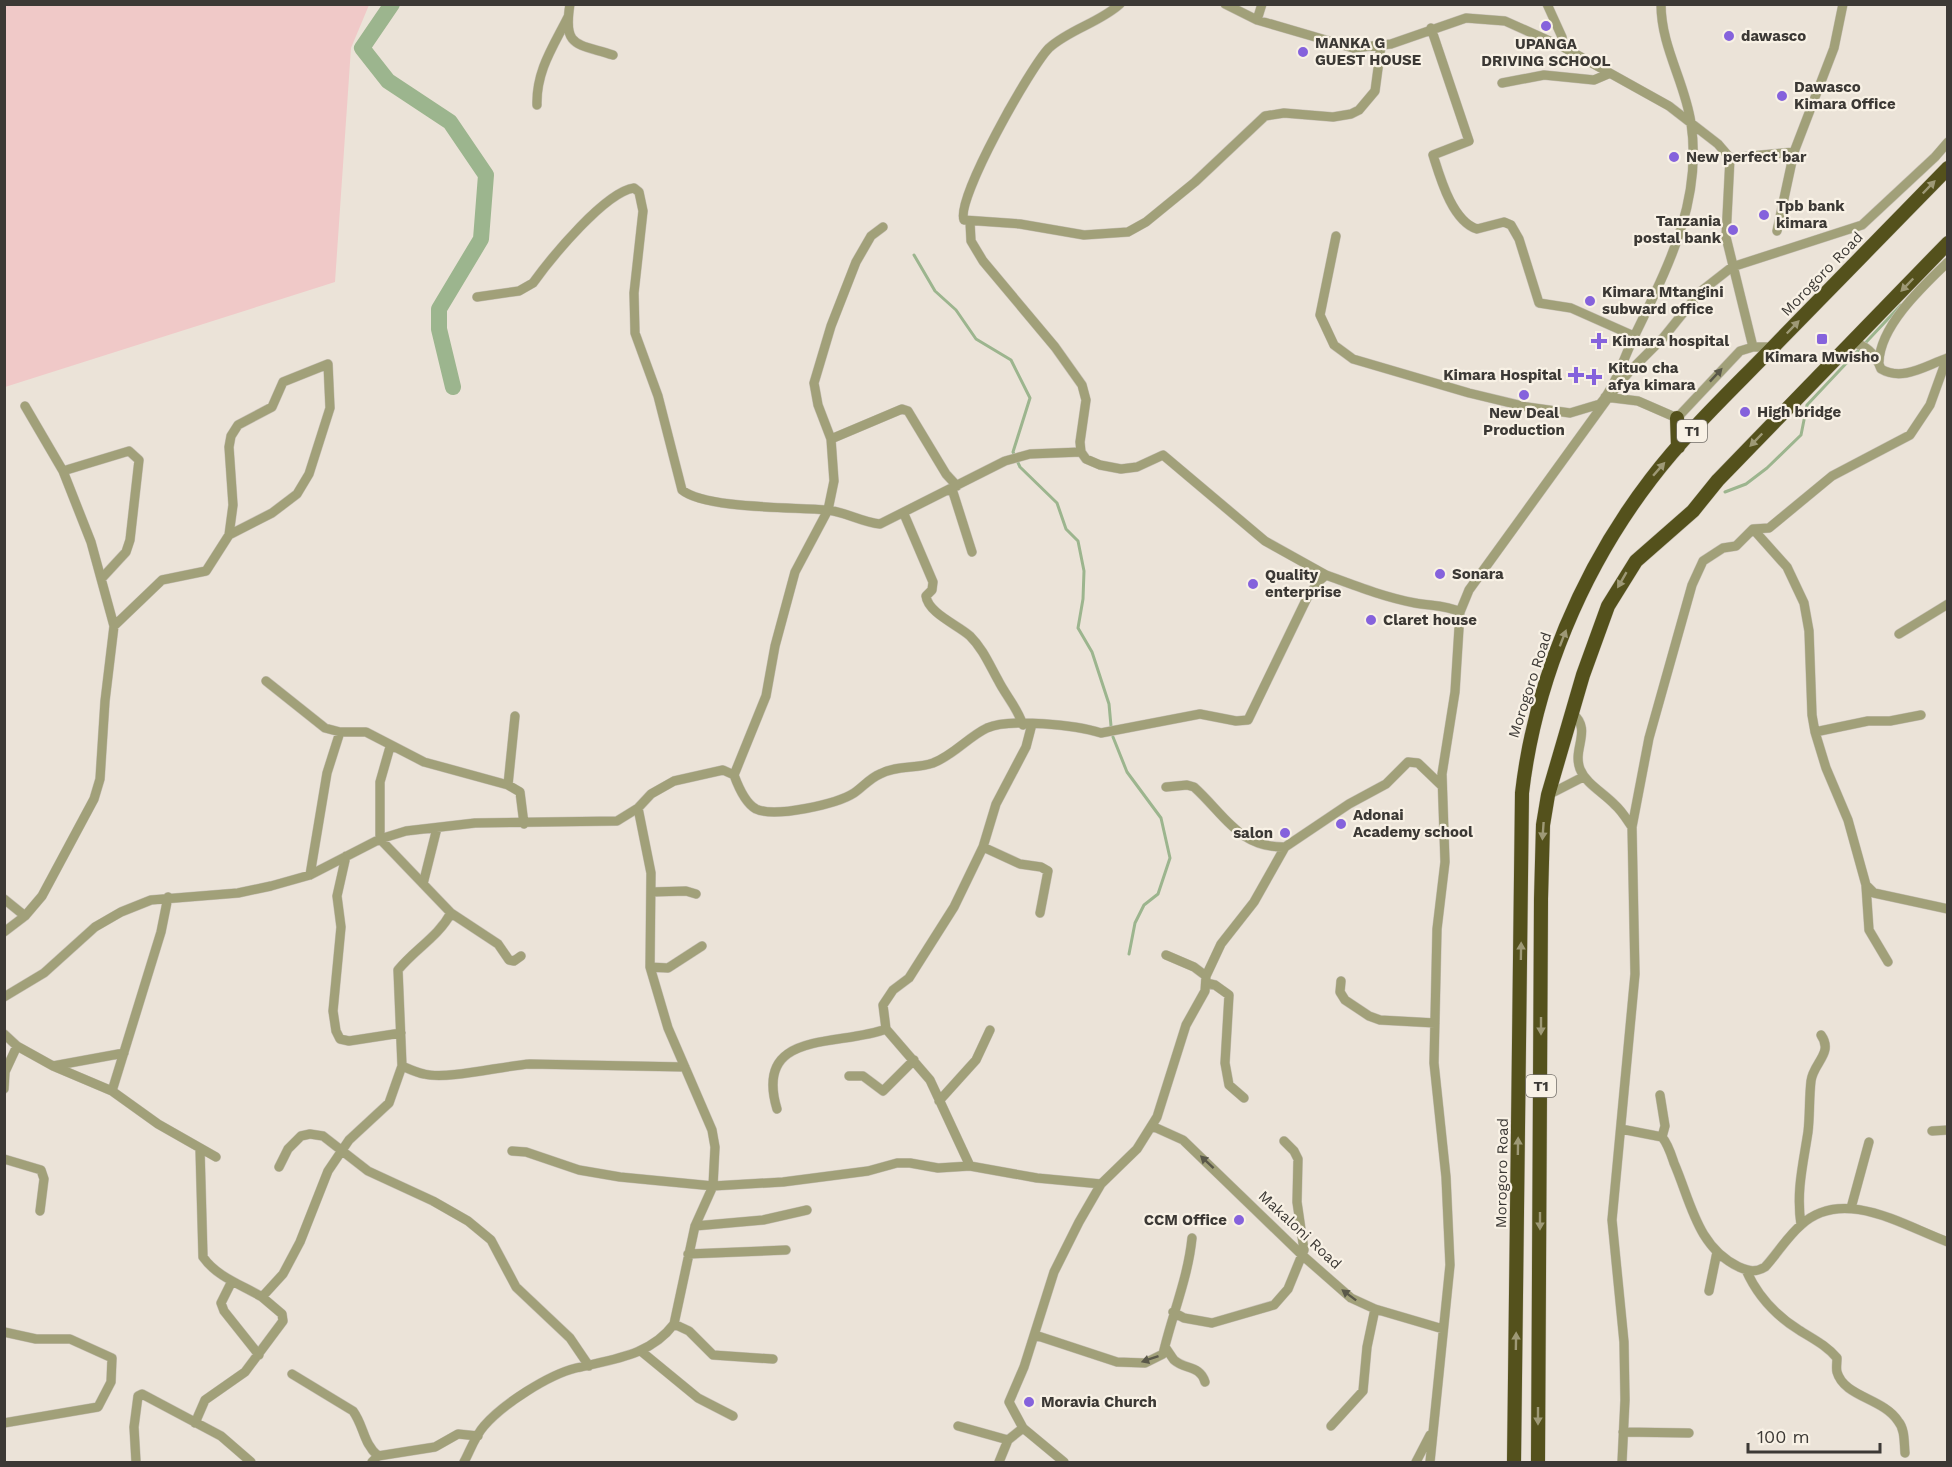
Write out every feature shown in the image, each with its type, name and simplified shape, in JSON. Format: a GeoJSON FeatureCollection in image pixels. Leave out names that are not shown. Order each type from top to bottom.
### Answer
{"type":"FeatureCollection","features":[{"type":"Feature","properties":{"kind":"highway","name":"Morogoro Road"},"geometry":{"type":"LineString","coordinates":[[1514,1462],[1521,793],[1526,753],[1536,711],[1554,659],[1594,565],[1632,504],[1678,447],[1947,168]]}},
{"type":"Feature","properties":{"kind":"highway","name":"T1"},"geometry":{"type":"LineString","coordinates":[[1538,1462],[1541,899],[1544,825],[1548,795],[1608,606],[1627,572],[1646,549],[1693,511],[1718,480],[1947,243]]}},
{"type":"Feature","properties":{"kind":"highway"},"geometry":{"type":"LineString","coordinates":[[1677,418],[1678,447]]}},
{"type":"Feature","properties":{"kind":"street"},"geometry":{"type":"LineString","coordinates":[[570,4],[567,31],[572,38],[588,48],[612,55]]}},
{"type":"Feature","properties":{"kind":"street"},"geometry":{"type":"LineString","coordinates":[[1120,4],[1057,41],[1033,67],[967,194],[962,214],[964,220],[1020,224],[1084,235],[1128,232],[1158,213],[1210,170],[1265,116],[1284,113],[1333,117],[1359,110],[1375,91],[1381,46]]}},
{"type":"Feature","properties":{"kind":"street"},"geometry":{"type":"LineString","coordinates":[[1225,4],[1257,20],[1340,46],[1381,46],[1466,18],[1494,19],[1521,26],[1651,95],[1690,121],[1718,144],[1730,158],[1726,222],[1732,267],[1753,347]]}},
{"type":"Feature","properties":{"kind":"street"},"geometry":{"type":"LineString","coordinates":[[1257,20],[1262,4]]}},
{"type":"Feature","properties":{"kind":"street"},"geometry":{"type":"LineString","coordinates":[[1547,4],[1562,38],[1563,47]]}},
{"type":"Feature","properties":{"kind":"street"},"geometry":{"type":"LineString","coordinates":[[1336,236],[1320,315],[1334,345],[1353,359],[1469,393],[1553,411],[1570,412],[1593,408],[1607,398],[1634,336],[1654,300],[1685,217],[1693,167],[1690,121],[1686,101],[1666,46],[1661,4]]}},
{"type":"Feature","properties":{"kind":"street"},"geometry":{"type":"LineString","coordinates":[[1777,231],[1794,152],[1834,48],[1844,4]]}},
{"type":"Feature","properties":{"kind":"street"},"geometry":{"type":"LineString","coordinates":[[537,105],[536,89],[541,68],[568,17]]}},
{"type":"Feature","properties":{"kind":"street"},"geometry":{"type":"LineString","coordinates":[[1431,28],[1468,139],[1464,144],[1433,155],[1448,196],[1463,220],[1477,229],[1504,222],[1511,225],[1523,252],[1537,302],[1577,310],[1634,336]]}},
{"type":"Feature","properties":{"kind":"street"},"geometry":{"type":"LineString","coordinates":[[1502,83],[1544,75],[1594,80],[1608,74]]}},
{"type":"Feature","properties":{"kind":"street"},"geometry":{"type":"LineString","coordinates":[[1430,1462],[1431,1431],[1440,1376],[1450,1265],[1446,1177],[1434,1063],[1437,929],[1445,862],[1443,761],[1455,692],[1461,612],[1469,590],[1607,398],[1663,338],[1700,292],[1732,267],[1862,225],[1935,157],[1947,142]]}},
{"type":"Feature","properties":{"kind":"street"},"geometry":{"type":"LineString","coordinates":[[1730,158],[1794,152]]}},
{"type":"Feature","properties":{"kind":"street"},"geometry":{"type":"LineString","coordinates":[[477,297],[519,291],[533,283],[606,202],[622,189],[634,188],[639,192],[643,211],[634,292],[635,333],[658,396],[682,490],[698,500],[828,510],[865,522],[880,524],[1005,462],[1030,454],[1081,452]]}},
{"type":"Feature","properties":{"kind":"street"},"geometry":{"type":"LineString","coordinates":[[970,222],[971,241],[983,261],[1055,347],[1082,385],[1086,400],[1081,452],[1086,459],[1100,465],[1121,469],[1137,467],[1163,455],[1265,541],[1326,575],[1376,594],[1450,607],[1461,612]]}},
{"type":"Feature","properties":{"kind":"street"},"geometry":{"type":"LineString","coordinates":[[734,774],[766,696],[775,646],[795,572],[828,510],[834,481],[831,439],[818,405],[814,383],[831,326],[856,262],[871,236],[883,227]]}},
{"type":"Feature","properties":{"kind":"street"},"geometry":{"type":"LineString","coordinates":[[1947,262],[1886,332],[1879,347],[1879,362],[1881,369],[1899,375],[1947,358]]}},
{"type":"Feature","properties":{"kind":"street"},"geometry":{"type":"LineString","coordinates":[[1851,342],[1864,345],[1879,362]]}},
{"type":"Feature","properties":{"kind":"street"},"geometry":{"type":"LineString","coordinates":[[1607,398],[1638,401],[1677,418],[1734,356],[1753,347],[1773,347]]}},
{"type":"Feature","properties":{"kind":"street"},"geometry":{"type":"LineString","coordinates":[[1622,1462],[1624,1342],[1612,1220],[1635,974],[1632,827],[1649,738],[1692,585],[1703,561],[1723,548],[1736,546],[1753,529],[1769,528],[1832,476],[1910,435],[1930,405],[1947,358]]}},
{"type":"Feature","properties":{"kind":"street"},"geometry":{"type":"LineString","coordinates":[[114,626],[162,580],[206,571],[229,535],[233,505],[229,447],[231,436],[238,425],[272,407],[284,382],[328,364],[330,408],[309,474],[297,494],[272,513],[229,535]]}},
{"type":"Feature","properties":{"kind":"street"},"geometry":{"type":"LineString","coordinates":[[4,932],[25,916],[42,896],[94,799],[100,779],[105,701],[114,626],[92,542],[63,471],[25,406]]}},
{"type":"Feature","properties":{"kind":"street"},"geometry":{"type":"LineString","coordinates":[[831,439],[902,409],[908,411],[954,487],[972,552]]}},
{"type":"Feature","properties":{"kind":"street"},"geometry":{"type":"LineString","coordinates":[[63,471],[129,451],[139,460],[130,540],[126,552],[102,578]]}},
{"type":"Feature","properties":{"kind":"street"},"geometry":{"type":"LineString","coordinates":[[904,514],[933,582],[932,590],[926,596],[928,604],[969,636],[981,649],[1007,695],[1027,724],[1026,747],[996,804],[983,847],[954,907],[909,978],[893,990],[883,1005],[886,1029],[930,1080],[970,1166]]}},
{"type":"Feature","properties":{"kind":"street"},"geometry":{"type":"LineString","coordinates":[[1753,529],[1787,567],[1804,603],[1809,631],[1812,715],[1815,732],[1826,768],[1848,820],[1866,885],[1869,930],[1888,962]]}},
{"type":"Feature","properties":{"kind":"street"},"geometry":{"type":"LineString","coordinates":[[4,997],[44,973],[95,927],[152,900],[238,893],[310,875],[380,839],[405,831],[475,823],[617,821],[638,808],[651,794],[674,781],[723,770],[734,774],[748,802],[757,809],[773,811],[832,804],[853,794],[877,775],[891,769],[932,763],[986,728],[1001,724],[1086,728],[1101,733],[1200,714],[1236,721],[1248,720],[1307,598],[1326,575]]}},
{"type":"Feature","properties":{"kind":"street"},"geometry":{"type":"LineString","coordinates":[[1899,634],[1947,604]]}},
{"type":"Feature","properties":{"kind":"street"},"geometry":{"type":"LineString","coordinates":[[266,681],[325,728],[340,732],[366,732],[390,747],[424,762],[508,785],[520,792],[524,824]]}},
{"type":"Feature","properties":{"kind":"street"},"geometry":{"type":"LineString","coordinates":[[1572,714],[1580,720],[1583,729],[1578,765],[1583,777],[1617,806],[1632,827]]}},
{"type":"Feature","properties":{"kind":"street"},"geometry":{"type":"LineString","coordinates":[[1815,732],[1868,721],[1890,721],[1922,715]]}},
{"type":"Feature","properties":{"kind":"street"},"geometry":{"type":"LineString","coordinates":[[508,785],[515,717]]}},
{"type":"Feature","properties":{"kind":"street"},"geometry":{"type":"LineString","coordinates":[[310,875],[327,773],[340,732]]}},
{"type":"Feature","properties":{"kind":"street"},"geometry":{"type":"LineString","coordinates":[[390,747],[380,782],[380,839],[451,913],[498,944],[509,960],[514,961],[521,956]]}},
{"type":"Feature","properties":{"kind":"street"},"geometry":{"type":"LineString","coordinates":[[1064,1462],[1023,1428],[1009,1402],[1035,1335],[1054,1272],[1078,1222],[1101,1184],[1137,1149],[1152,1126],[1186,1025],[1205,991],[1207,977],[1221,944],[1254,902],[1285,847],[1348,804],[1386,784],[1408,762],[1418,764],[1442,786]]}},
{"type":"Feature","properties":{"kind":"street"},"geometry":{"type":"LineString","coordinates":[[1548,795],[1583,777]]}},
{"type":"Feature","properties":{"kind":"street"},"geometry":{"type":"LineString","coordinates":[[1166,787],[1187,784],[1194,787],[1244,836],[1256,844],[1285,847]]}},
{"type":"Feature","properties":{"kind":"street"},"geometry":{"type":"LineString","coordinates":[[464,1462],[478,1436],[499,1412],[523,1395],[557,1376],[642,1352],[664,1338],[674,1324],[695,1226],[713,1186],[715,1147],[712,1130],[668,1028],[650,967],[651,873],[638,808]]}},
{"type":"Feature","properties":{"kind":"street"},"geometry":{"type":"LineString","coordinates":[[423,884],[437,828]]}},
{"type":"Feature","properties":{"kind":"street"},"geometry":{"type":"LineString","coordinates":[[983,847],[1020,864],[1041,867],[1048,871],[1040,913]]}},
{"type":"Feature","properties":{"kind":"street"},"geometry":{"type":"LineString","coordinates":[[346,856],[337,896],[340,927],[333,1011],[336,1031],[340,1040],[349,1041],[401,1033]]}},
{"type":"Feature","properties":{"kind":"street"},"geometry":{"type":"LineString","coordinates":[[1866,885],[1874,893],[1947,909]]}},
{"type":"Feature","properties":{"kind":"street"},"geometry":{"type":"LineString","coordinates":[[652,892],[696,894]]}},
{"type":"Feature","properties":{"kind":"street"},"geometry":{"type":"LineString","coordinates":[[112,1091],[161,932],[168,897]]}},
{"type":"Feature","properties":{"kind":"street"},"geometry":{"type":"LineString","coordinates":[[4,898],[25,916]]}},
{"type":"Feature","properties":{"kind":"street"},"geometry":{"type":"LineString","coordinates":[[262,1297],[283,1274],[300,1242],[328,1171],[349,1140],[389,1103],[402,1066],[398,970],[408,958],[432,939],[451,913]]}},
{"type":"Feature","properties":{"kind":"street"},"geometry":{"type":"LineString","coordinates":[[650,967],[668,968],[702,946]]}},
{"type":"Feature","properties":{"kind":"street"},"geometry":{"type":"LineString","coordinates":[[1166,955],[1194,967],[1229,995],[1225,1063],[1230,1085],[1244,1098]]}},
{"type":"Feature","properties":{"kind":"street"},"geometry":{"type":"LineString","coordinates":[[1341,981],[1340,992],[1345,1000],[1369,1016],[1380,1020],[1435,1023]]}},
{"type":"Feature","properties":{"kind":"street"},"geometry":{"type":"LineString","coordinates":[[777,1109],[774,1070],[778,1061],[798,1048],[886,1029]]}},
{"type":"Feature","properties":{"kind":"street"},"geometry":{"type":"LineString","coordinates":[[939,1101],[976,1059],[990,1030]]}},
{"type":"Feature","properties":{"kind":"street"},"geometry":{"type":"LineString","coordinates":[[4,1034],[17,1046],[53,1066],[112,1091],[158,1124],[216,1157]]}},
{"type":"Feature","properties":{"kind":"street"},"geometry":{"type":"LineString","coordinates":[[1801,1225],[1798,1188],[1808,1133],[1811,1079],[1827,1045],[1821,1035]]}},
{"type":"Feature","properties":{"kind":"street"},"geometry":{"type":"LineString","coordinates":[[4,1089],[5,1074],[17,1046]]}},
{"type":"Feature","properties":{"kind":"street"},"geometry":{"type":"LineString","coordinates":[[53,1066],[124,1053]]}},
{"type":"Feature","properties":{"kind":"street"},"geometry":{"type":"LineString","coordinates":[[849,1076],[863,1076],[883,1090],[914,1060]]}},
{"type":"Feature","properties":{"kind":"street"},"geometry":{"type":"LineString","coordinates":[[402,1066],[424,1075],[445,1076],[530,1064],[686,1067]]}},
{"type":"Feature","properties":{"kind":"street"},"geometry":{"type":"LineString","coordinates":[[1660,1095],[1665,1126],[1662,1137],[1695,1219],[1716,1252],[1746,1270],[1758,1272],[1765,1267],[1801,1225],[1828,1210],[1851,1208],[1864,1210],[1947,1242]]}},
{"type":"Feature","properties":{"kind":"street","name":"Makaloni Road"},"geometry":{"type":"LineString","coordinates":[[1152,1126],[1183,1140],[1302,1255],[1351,1298],[1375,1309],[1443,1329]]}},
{"type":"Feature","properties":{"kind":"street"},"geometry":{"type":"LineString","coordinates":[[1621,1129],[1662,1137]]}},
{"type":"Feature","properties":{"kind":"street"},"geometry":{"type":"LineString","coordinates":[[1932,1131],[1947,1130]]}},
{"type":"Feature","properties":{"kind":"street"},"geometry":{"type":"LineString","coordinates":[[279,1167],[288,1149],[301,1136],[310,1134],[323,1136],[368,1171],[468,1221],[491,1240],[516,1287],[570,1338],[589,1366]]}},
{"type":"Feature","properties":{"kind":"street"},"geometry":{"type":"LineString","coordinates":[[1173,1311],[1184,1318],[1212,1323],[1269,1307],[1285,1294],[1302,1255],[1304,1243],[1297,1202],[1298,1159],[1284,1141]]}},
{"type":"Feature","properties":{"kind":"street"},"geometry":{"type":"LineString","coordinates":[[1851,1208],[1869,1142]]}},
{"type":"Feature","properties":{"kind":"street"},"geometry":{"type":"LineString","coordinates":[[195,1423],[205,1400],[245,1372],[284,1318],[262,1297],[209,1266],[203,1257],[200,1149]]}},
{"type":"Feature","properties":{"kind":"street"},"geometry":{"type":"LineString","coordinates":[[512,1151],[526,1152],[579,1170],[620,1178],[713,1186],[783,1182],[868,1171],[897,1163],[938,1168],[970,1166],[1036,1178],[1101,1184]]}},
{"type":"Feature","properties":{"kind":"street"},"geometry":{"type":"LineString","coordinates":[[4,1159],[41,1170],[44,1179],[40,1211]]}},
{"type":"Feature","properties":{"kind":"street"},"geometry":{"type":"LineString","coordinates":[[695,1226],[764,1220],[807,1210]]}},
{"type":"Feature","properties":{"kind":"street"},"geometry":{"type":"LineString","coordinates":[[1035,1335],[1117,1362],[1145,1363],[1163,1354],[1173,1311],[1187,1272],[1192,1238]]}},
{"type":"Feature","properties":{"kind":"street"},"geometry":{"type":"LineString","coordinates":[[688,1254],[786,1250]]}},
{"type":"Feature","properties":{"kind":"street"},"geometry":{"type":"LineString","coordinates":[[1709,1291],[1716,1252]]}},
{"type":"Feature","properties":{"kind":"street"},"geometry":{"type":"LineString","coordinates":[[1746,1270],[1752,1285],[1772,1309],[1828,1347],[1837,1358],[1836,1371],[1839,1377],[1852,1393],[1874,1399],[1898,1419],[1902,1429],[1905,1453]]}},
{"type":"Feature","properties":{"kind":"street"},"geometry":{"type":"LineString","coordinates":[[232,1281],[221,1303],[224,1311],[259,1355]]}},
{"type":"Feature","properties":{"kind":"street"},"geometry":{"type":"LineString","coordinates":[[1331,1426],[1339,1420],[1363,1391],[1367,1347],[1375,1309]]}},
{"type":"Feature","properties":{"kind":"street"},"geometry":{"type":"LineString","coordinates":[[674,1324],[689,1331],[713,1355],[773,1359]]}},
{"type":"Feature","properties":{"kind":"street"},"geometry":{"type":"LineString","coordinates":[[4,1332],[36,1339],[70,1339],[112,1358],[111,1382],[98,1407],[4,1422]]}},
{"type":"Feature","properties":{"kind":"street"},"geometry":{"type":"LineString","coordinates":[[1165,1347],[1175,1360],[1194,1368],[1203,1375],[1205,1382]]}},
{"type":"Feature","properties":{"kind":"street"},"geometry":{"type":"LineString","coordinates":[[642,1352],[698,1398],[733,1416]]}},
{"type":"Feature","properties":{"kind":"street"},"geometry":{"type":"LineString","coordinates":[[292,1374],[353,1411],[360,1420],[375,1459],[435,1448],[458,1434],[478,1436]]}},
{"type":"Feature","properties":{"kind":"street"},"geometry":{"type":"LineString","coordinates":[[136,1462],[134,1427],[140,1395],[222,1436],[252,1462]]}},
{"type":"Feature","properties":{"kind":"street"},"geometry":{"type":"LineString","coordinates":[[958,1426],[1008,1440]]}},
{"type":"Feature","properties":{"kind":"street"},"geometry":{"type":"LineString","coordinates":[[999,1462],[1008,1440],[1023,1428]]}},
{"type":"Feature","properties":{"kind":"street"},"geometry":{"type":"LineString","coordinates":[[1416,1462],[1431,1431]]}},
{"type":"Feature","properties":{"kind":"street"},"geometry":{"type":"LineString","coordinates":[[1623,1431],[1689,1433]]}},
{"type":"Feature","properties":{"kind":"shaded area"},"geometry":{"type":"Polygon","coordinates":[[[5,4],[369,5],[351,48],[335,282],[5,387],[5,4]]]}},
{"type":"Feature","properties":{"kind":"waterway"},"geometry":{"type":"LineString","coordinates":[[392,4],[362,48],[388,81],[450,122],[486,175],[481,239],[439,309],[439,329],[453,387]]}},
{"type":"Feature","properties":{"kind":"waterway"},"geometry":{"type":"LineString","coordinates":[[914,255],[935,291],[956,310],[976,339],[1011,360],[1030,398],[1013,452],[1020,467],[1057,503],[1066,529],[1078,541],[1084,571],[1083,599],[1078,628],[1092,652],[1109,704],[1111,726]]}},
{"type":"Feature","properties":{"kind":"waterway"},"geometry":{"type":"LineString","coordinates":[[1725,492],[1746,484],[1767,468],[1801,435],[1807,405],[1901,305]]}},
{"type":"Feature","properties":{"kind":"waterway"},"geometry":{"type":"LineString","coordinates":[[1113,737],[1127,772],[1161,818],[1170,858],[1158,894],[1144,905],[1135,923],[1129,954]]}},
{"type":"Feature","properties":{"kind":"place","name":"UPANGA DRIVING SCHOOL"},"geometry":{"type":"Point","coordinates":[1546,26]}},
{"type":"Feature","properties":{"kind":"place","name":"dawasco"},"geometry":{"type":"Point","coordinates":[1729,36]}},
{"type":"Feature","properties":{"kind":"place","name":"MANKA G GUEST HOUSE"},"geometry":{"type":"Point","coordinates":[1303,52]}},
{"type":"Feature","properties":{"kind":"place","name":"Dawasco Kimara Office"},"geometry":{"type":"Point","coordinates":[1782,96]}},
{"type":"Feature","properties":{"kind":"place","name":"New perfect bar"},"geometry":{"type":"Point","coordinates":[1674,157]}},
{"type":"Feature","properties":{"kind":"place","name":"Tpb bank kimara"},"geometry":{"type":"Point","coordinates":[1764,215]}},
{"type":"Feature","properties":{"kind":"place","name":"Tanzania postal bank"},"geometry":{"type":"Point","coordinates":[1733,230]}},
{"type":"Feature","properties":{"kind":"place","name":"Kimara Mtangini subward office"},"geometry":{"type":"Point","coordinates":[1590,301]}},
{"type":"Feature","properties":{"kind":"place","name":"Kimara Mwisho"},"geometry":{"type":"Point","coordinates":[1822,339]}},
{"type":"Feature","properties":{"kind":"place","name":"Kimara hospital"},"geometry":{"type":"Point","coordinates":[1599,341]}},
{"type":"Feature","properties":{"kind":"place","name":"Kimara Hospital"},"geometry":{"type":"Point","coordinates":[1576,375]}},
{"type":"Feature","properties":{"kind":"place","name":"Kituo cha afya kimara"},"geometry":{"type":"Point","coordinates":[1594,377]}},
{"type":"Feature","properties":{"kind":"place","name":"New Deal Production"},"geometry":{"type":"Point","coordinates":[1524,395]}},
{"type":"Feature","properties":{"kind":"place","name":"High bridge"},"geometry":{"type":"Point","coordinates":[1745,412]}},
{"type":"Feature","properties":{"kind":"place","name":"Sonara"},"geometry":{"type":"Point","coordinates":[1440,574]}},
{"type":"Feature","properties":{"kind":"place","name":"Quality enterprise"},"geometry":{"type":"Point","coordinates":[1253,584]}},
{"type":"Feature","properties":{"kind":"place","name":"Claret house"},"geometry":{"type":"Point","coordinates":[1371,620]}},
{"type":"Feature","properties":{"kind":"place","name":"Adonai Academy school"},"geometry":{"type":"Point","coordinates":[1341,824]}},
{"type":"Feature","properties":{"kind":"place","name":"salon"},"geometry":{"type":"Point","coordinates":[1285,833]}},
{"type":"Feature","properties":{"kind":"place","name":"CCM Office"},"geometry":{"type":"Point","coordinates":[1239,1220]}},
{"type":"Feature","properties":{"kind":"place","name":"Moravia Church"},"geometry":{"type":"Point","coordinates":[1029,1402]}}]}
